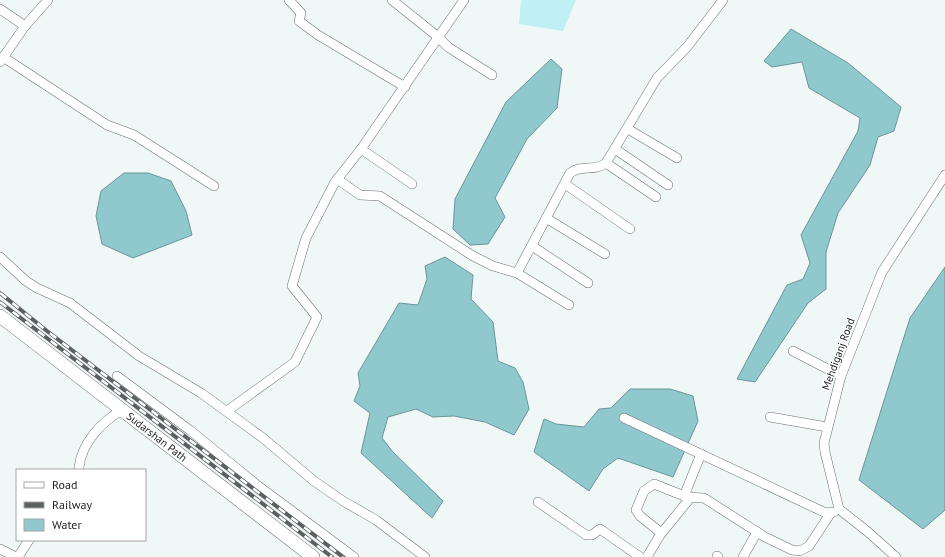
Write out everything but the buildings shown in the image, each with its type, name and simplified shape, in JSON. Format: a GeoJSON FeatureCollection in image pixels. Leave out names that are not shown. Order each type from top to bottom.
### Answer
{"type":"FeatureCollection","features":[{"type":"Feature","properties":{"kind":"main road","name":"Sudarshan Path"},"geometry":{"type":"LineString","coordinates":[[0,316],[313,557]]}},
{"type":"Feature","properties":{"kind":"street"},"geometry":{"type":"LineString","coordinates":[[48,0],[25,26],[2,60],[107,125],[134,135],[214,186]]}},
{"type":"Feature","properties":{"kind":"street"},"geometry":{"type":"LineString","coordinates":[[289,0],[301,13],[299,21],[318,35],[404,87]]}},
{"type":"Feature","properties":{"kind":"street"},"geometry":{"type":"LineString","coordinates":[[392,0],[437,36],[448,47],[492,75]]}},
{"type":"Feature","properties":{"kind":"street"},"geometry":{"type":"LineString","coordinates":[[227,412],[296,362],[316,319],[316,314],[294,291],[292,281],[306,238],[337,179],[404,87],[437,36],[464,0]]}},
{"type":"Feature","properties":{"kind":"street"},"geometry":{"type":"LineString","coordinates":[[517,273],[546,218],[574,170],[600,168],[606,163],[628,129],[657,78],[687,47],[723,0]]}},
{"type":"Feature","properties":{"kind":"street"},"geometry":{"type":"LineString","coordinates":[[0,9],[25,26]]}},
{"type":"Feature","properties":{"kind":"street"},"geometry":{"type":"LineString","coordinates":[[628,129],[677,158]]}},
{"type":"Feature","properties":{"kind":"street"},"geometry":{"type":"LineString","coordinates":[[360,149],[412,184]]}},
{"type":"Feature","properties":{"kind":"street"},"geometry":{"type":"LineString","coordinates":[[615,149],[668,185]]}},
{"type":"Feature","properties":{"kind":"street"},"geometry":{"type":"LineString","coordinates":[[606,163],[656,197]]}},
{"type":"Feature","properties":{"kind":"street","name":"Mehdiganj Road"},"geometry":{"type":"LineString","coordinates":[[839,509],[825,452],[827,427],[840,376],[882,272],[945,175]]}},
{"type":"Feature","properties":{"kind":"street"},"geometry":{"type":"LineString","coordinates":[[337,179],[360,195],[380,196],[482,261],[517,273],[569,305]]}},
{"type":"Feature","properties":{"kind":"street"},"geometry":{"type":"LineString","coordinates":[[565,184],[630,229]]}},
{"type":"Feature","properties":{"kind":"street"},"geometry":{"type":"LineString","coordinates":[[546,218],[605,254]]}},
{"type":"Feature","properties":{"kind":"street"},"geometry":{"type":"LineString","coordinates":[[532,246],[588,283]]}},
{"type":"Feature","properties":{"kind":"street"},"geometry":{"type":"LineString","coordinates":[[0,257],[26,281],[37,288],[70,303],[139,356],[179,379],[227,412],[272,445],[314,481],[343,501],[376,520],[425,557]]}},
{"type":"Feature","properties":{"kind":"street"},"geometry":{"type":"LineString","coordinates":[[793,351],[840,376]]}},
{"type":"Feature","properties":{"kind":"street"},"geometry":{"type":"LineString","coordinates":[[117,376],[191,431],[257,485],[354,557]]}},
{"type":"Feature","properties":{"kind":"street"},"geometry":{"type":"LineString","coordinates":[[80,469],[83,449],[106,420],[122,410]]}},
{"type":"Feature","properties":{"kind":"street"},"geometry":{"type":"LineString","coordinates":[[770,417],[827,427]]}},
{"type":"Feature","properties":{"kind":"street"},"geometry":{"type":"LineString","coordinates":[[624,418],[830,514]]}},
{"type":"Feature","properties":{"kind":"street"},"geometry":{"type":"LineString","coordinates":[[647,557],[660,535],[688,496],[701,454]]}},
{"type":"Feature","properties":{"kind":"street"},"geometry":{"type":"LineString","coordinates":[[660,535],[658,529],[636,513],[637,505],[644,491],[654,484],[688,496],[704,498],[757,532],[797,554],[809,546],[830,514],[839,509],[896,557]]}},
{"type":"Feature","properties":{"kind":"street"},"geometry":{"type":"LineString","coordinates":[[538,502],[586,535],[592,535],[597,530],[603,531],[640,557]]}},
{"type":"Feature","properties":{"kind":"street"},"geometry":{"type":"LineString","coordinates":[[743,557],[757,532]]}},
{"type":"Feature","properties":{"kind":"street"},"geometry":{"type":"LineString","coordinates":[[1,552],[17,557],[28,541]]}},
{"type":"Feature","properties":{"kind":"shaded area"},"geometry":{"type":"Polygon","coordinates":[[[521,0],[576,0],[563,31],[519,24],[521,0]]]}},
{"type":"Feature","properties":{"kind":"water"},"geometry":{"type":"Polygon","coordinates":[[[791,29],[848,63],[901,107],[894,131],[878,137],[870,165],[838,213],[826,252],[826,289],[808,303],[755,382],[737,379],[787,285],[803,279],[810,263],[801,235],[858,131],[860,118],[809,88],[802,62],[772,67],[764,61],[791,29]]]}},
{"type":"Feature","properties":{"kind":"water"},"geometry":{"type":"Polygon","coordinates":[[[551,59],[562,69],[557,108],[527,139],[495,198],[505,217],[488,244],[470,245],[453,229],[455,199],[506,102],[551,59]]]}},
{"type":"Feature","properties":{"kind":"water"},"geometry":{"type":"Polygon","coordinates":[[[124,173],[148,173],[171,181],[186,211],[192,235],[133,258],[102,244],[96,216],[101,191],[124,173]]]}},
{"type":"Feature","properties":{"kind":"water"},"geometry":{"type":"Polygon","coordinates":[[[445,257],[473,275],[471,299],[493,322],[498,361],[515,368],[523,382],[529,409],[514,435],[485,422],[454,416],[433,417],[416,409],[388,417],[382,438],[393,452],[443,501],[432,518],[361,453],[370,413],[354,401],[360,386],[358,373],[399,303],[418,305],[427,279],[425,266],[445,257]]]}},
{"type":"Feature","properties":{"kind":"water"},"geometry":{"type":"Polygon","coordinates":[[[945,267],[945,510],[923,529],[859,480],[910,318],[945,267]]]}},
{"type":"Feature","properties":{"kind":"water"},"geometry":{"type":"Polygon","coordinates":[[[630,389],[670,389],[693,396],[698,421],[673,477],[618,458],[603,469],[589,491],[534,452],[544,419],[556,424],[584,427],[599,409],[611,408],[630,389]]]}},
{"type":"Feature","properties":{"kind":"railway"},"geometry":{"type":"LineString","coordinates":[[0,293],[47,331],[343,557]]}},
{"type":"Feature","properties":{"kind":"railway"},"geometry":{"type":"LineString","coordinates":[[0,302],[332,557]]}}]}
